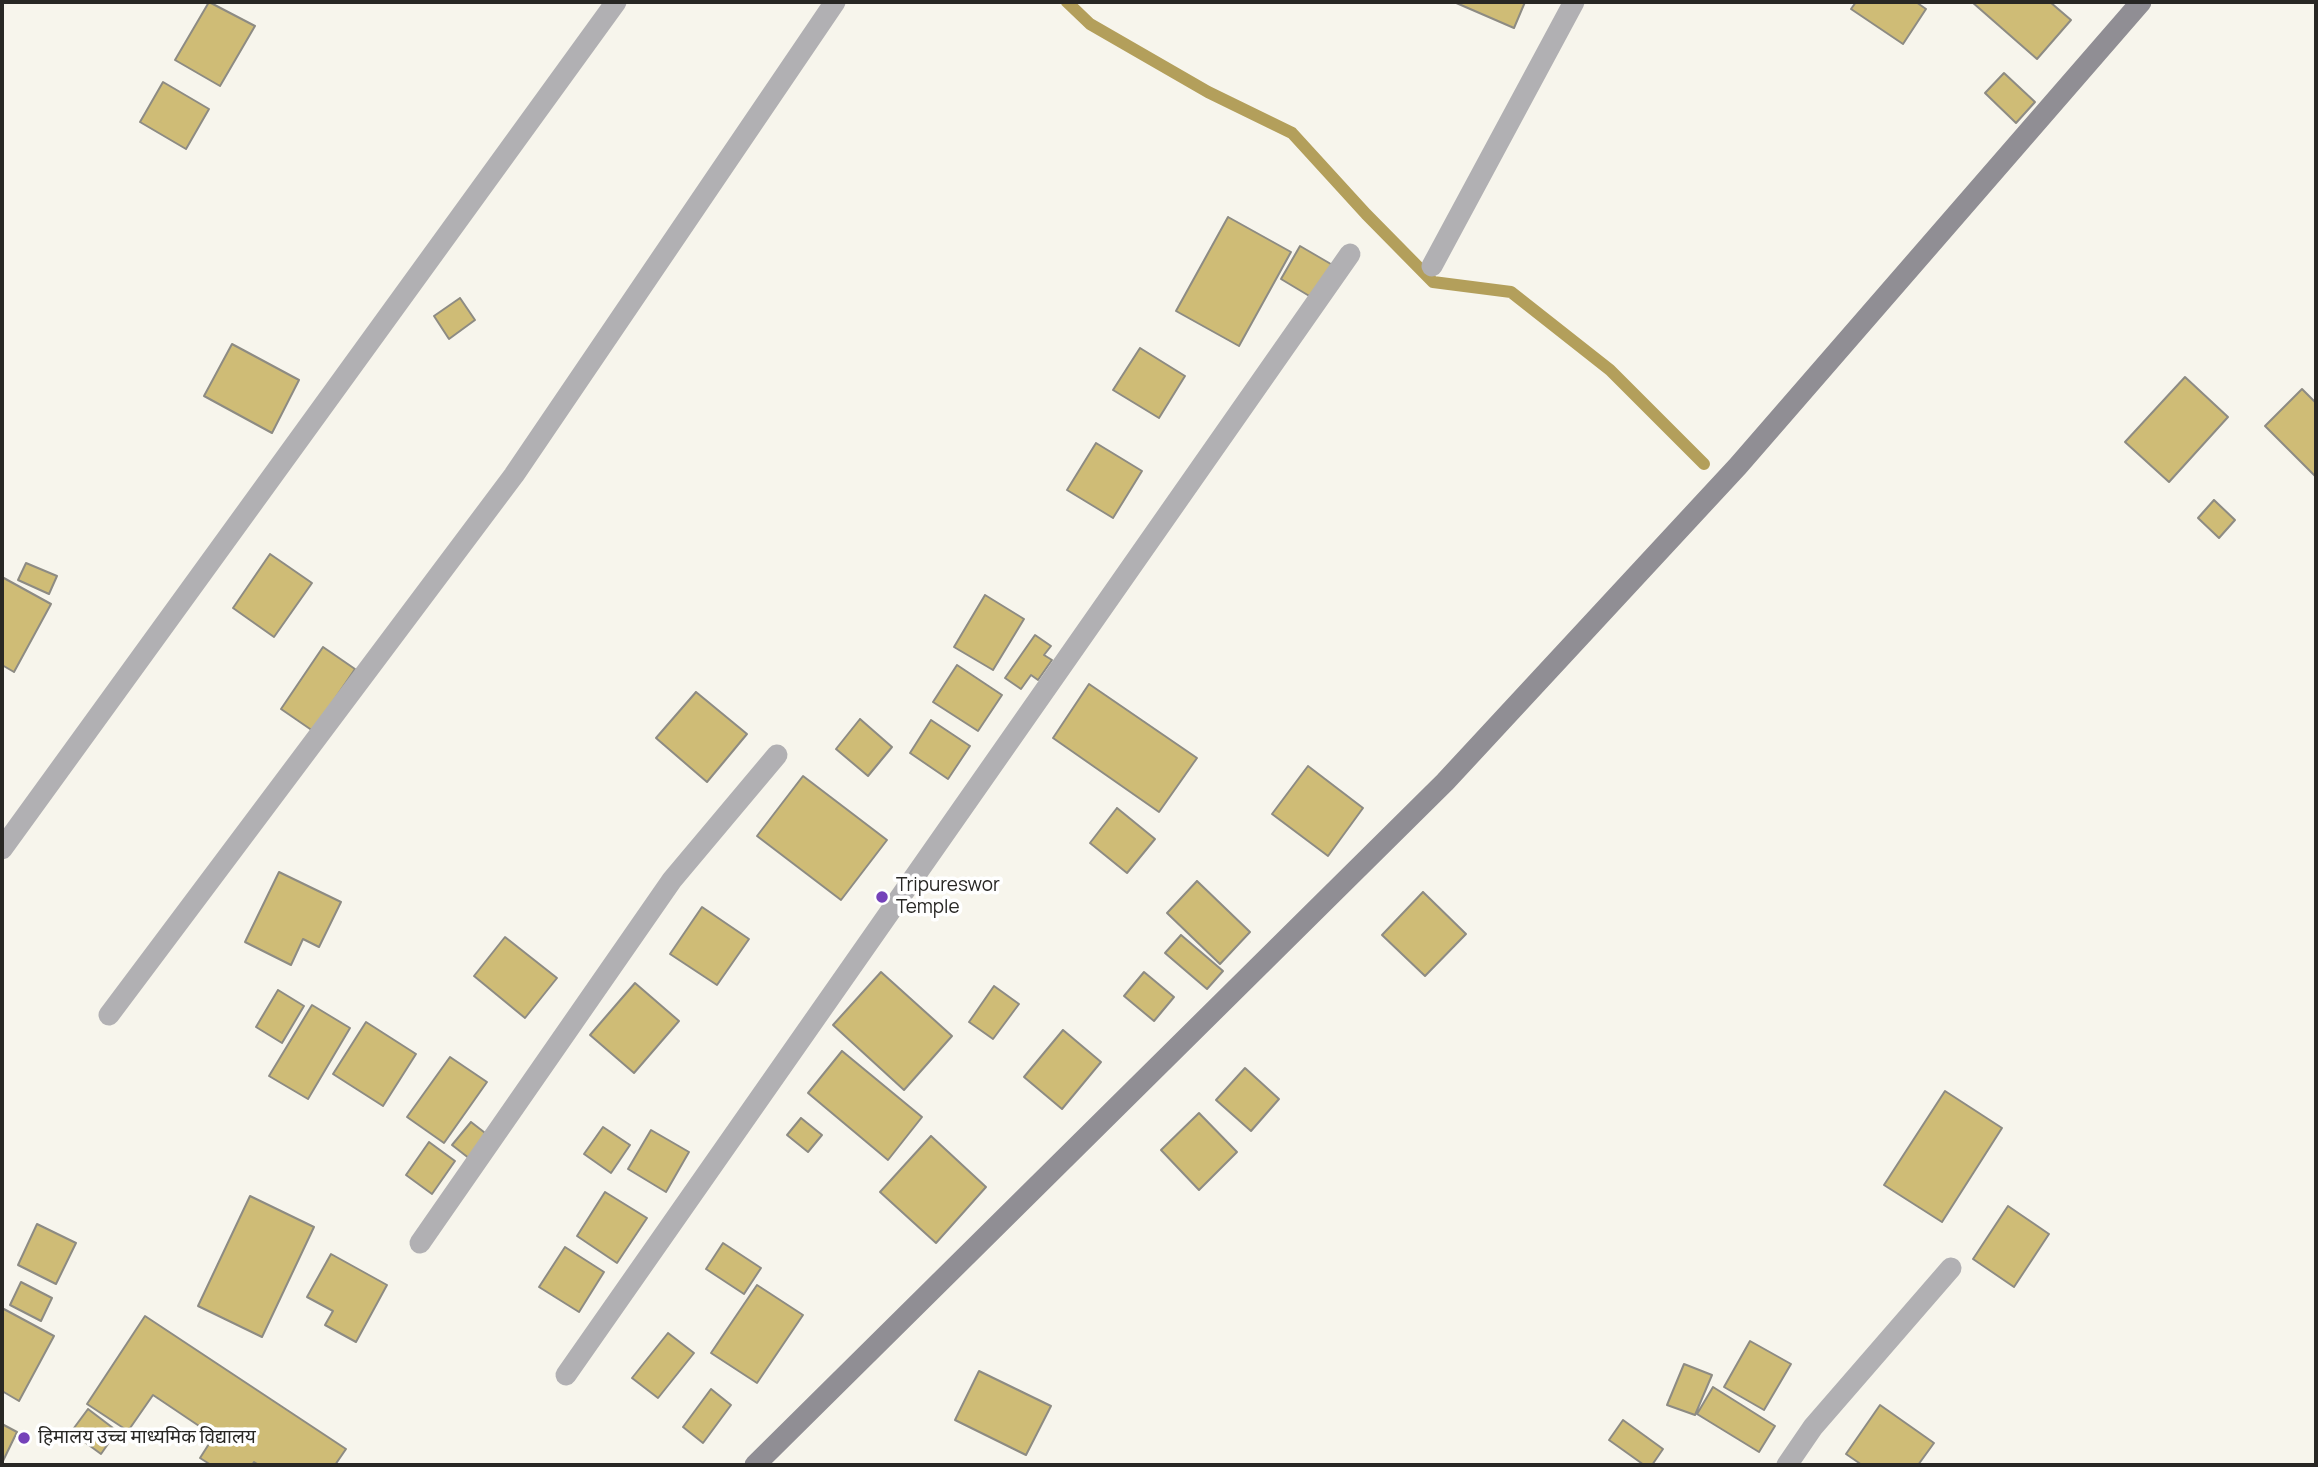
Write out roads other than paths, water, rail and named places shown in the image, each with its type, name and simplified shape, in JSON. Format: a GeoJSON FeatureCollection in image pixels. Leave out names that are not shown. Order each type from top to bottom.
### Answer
{"type":"FeatureCollection","features":[{"type":"Feature","properties":{"kind":"street"},"geometry":{"type":"LineString","coordinates":[[2,849],[616,2]]}},
{"type":"Feature","properties":{"kind":"street"},"geometry":{"type":"LineString","coordinates":[[109,1015],[514,475],[835,2]]}},
{"type":"Feature","properties":{"kind":"street"},"geometry":{"type":"LineString","coordinates":[[1432,266],[1574,2]]}},
{"type":"Feature","properties":{"kind":"street"},"geometry":{"type":"LineString","coordinates":[[755,1465],[1445,782],[1738,466],[2141,2]]}},
{"type":"Feature","properties":{"kind":"street"},"geometry":{"type":"LineString","coordinates":[[566,1375],[1350,254]]}},
{"type":"Feature","properties":{"kind":"street"},"geometry":{"type":"LineString","coordinates":[[419,1243],[672,880],[777,755]]}},
{"type":"Feature","properties":{"kind":"street"},"geometry":{"type":"LineString","coordinates":[[1787,1465],[1814,1427],[1951,1268]]}},
{"type":"Feature","properties":{"kind":"waterway"},"geometry":{"type":"LineString","coordinates":[[1067,2],[1090,24],[1208,92],[1292,133],[1433,282],[1511,292],[1610,370],[1704,464]]}},
{"type":"Feature","properties":{"kind":"place","name":"Tripureswor Temple"},"geometry":{"type":"Point","coordinates":[882,897]}},
{"type":"Feature","properties":{"kind":"place","name":"हिमालय उच्च माध्यमिक विद्यालय"},"geometry":{"type":"Point","coordinates":[24,1438]}}]}
